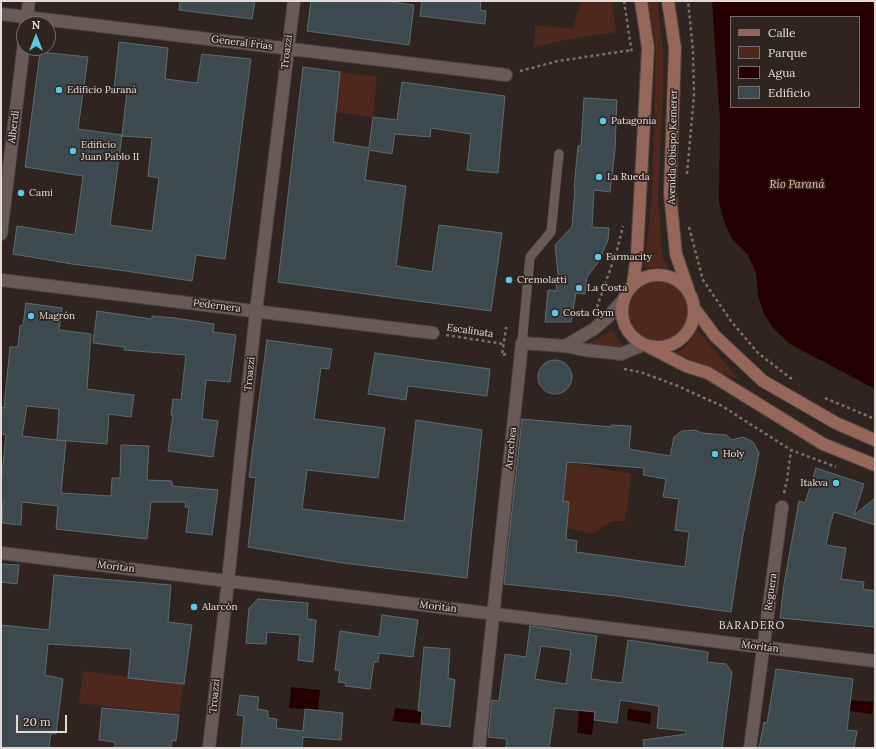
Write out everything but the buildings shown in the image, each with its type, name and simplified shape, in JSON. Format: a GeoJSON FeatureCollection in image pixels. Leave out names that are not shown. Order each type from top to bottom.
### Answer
{"type":"FeatureCollection","features":[{"type":"Feature","properties":{"kind":"main road"},"geometry":{"type":"LineString","coordinates":[[633,284],[637,254],[648,48],[641,1]]}},
{"type":"Feature","properties":{"kind":"main road","name":"Avenida Obispo Kemerer"},"geometry":{"type":"LineString","coordinates":[[646,346],[660,348],[671,345],[682,339],[689,330],[694,319],[694,308],[676,254],[670,194],[675,48],[668,1]]}},
{"type":"Feature","properties":{"kind":"main road"},"geometry":{"type":"LineString","coordinates":[[689,292],[680,282],[669,276],[657,274],[644,277],[633,284],[627,291],[623,300],[621,311],[622,321],[627,331],[634,339],[646,346],[686,366],[708,373],[823,444],[875,465]]}},
{"type":"Feature","properties":{"kind":"main road","name":"Avenida Obispo Kemerer"},"geometry":{"type":"LineString","coordinates":[[694,308],[720,342],[763,381],[836,423],[875,440]]}},
{"type":"Feature","properties":{"kind":"street"},"geometry":{"type":"LineString","coordinates":[[28,16],[29,1]]}},
{"type":"Feature","properties":{"kind":"street","name":"Troazzi"},"geometry":{"type":"LineString","coordinates":[[210,748],[256,311],[294,1]]}},
{"type":"Feature","properties":{"kind":"street","name":"General Frías"},"geometry":{"type":"LineString","coordinates":[[1,14],[16,18]]}},
{"type":"Feature","properties":{"kind":"street","name":"General Frías"},"geometry":{"type":"LineString","coordinates":[[56,24],[288,49],[506,75]]}},
{"type":"Feature","properties":{"kind":"street","name":"Alberdi"},"geometry":{"type":"LineString","coordinates":[[1,234],[22,56]]}},
{"type":"Feature","properties":{"kind":"street","name":"Pedernera"},"geometry":{"type":"LineString","coordinates":[[1,280],[433,333]]}},
{"type":"Feature","properties":{"kind":"street"},"geometry":{"type":"LineString","coordinates":[[565,346],[594,329],[608,317],[623,300]]}},
{"type":"Feature","properties":{"kind":"street"},"geometry":{"type":"LineString","coordinates":[[522,343],[565,346],[621,354],[646,346]]}},
{"type":"Feature","properties":{"kind":"street","name":"Arrechea"},"geometry":{"type":"LineString","coordinates":[[479,748],[522,343]]}},
{"type":"Feature","properties":{"kind":"street","name":"Reguera"},"geometry":{"type":"LineString","coordinates":[[750,748],[782,507]]}},
{"type":"Feature","properties":{"kind":"street","name":"Moritán"},"geometry":{"type":"LineString","coordinates":[[1,553],[875,661]]}},
{"type":"Feature","properties":{"kind":"lane","name":"Arrechea"},"geometry":{"type":"LineString","coordinates":[[522,343],[530,257],[551,232],[559,154]]}},
{"type":"Feature","properties":{"kind":"path"},"geometry":{"type":"LineString","coordinates":[[624,1],[632,58]]}},
{"type":"Feature","properties":{"kind":"path"},"geometry":{"type":"LineString","coordinates":[[687,175],[694,95],[693,50],[688,1]]}},
{"type":"Feature","properties":{"kind":"path"},"geometry":{"type":"LineString","coordinates":[[506,75],[558,61],[632,50]]}},
{"type":"Feature","properties":{"kind":"path"},"geometry":{"type":"LineString","coordinates":[[595,312],[617,250],[624,221]]}},
{"type":"Feature","properties":{"kind":"path"},"geometry":{"type":"LineString","coordinates":[[689,225],[703,280],[731,321],[758,353],[794,381]]}},
{"type":"Feature","properties":{"kind":"path","name":"Escalinata"},"geometry":{"type":"LineString","coordinates":[[433,333],[504,344]]}},
{"type":"Feature","properties":{"kind":"path"},"geometry":{"type":"LineString","coordinates":[[617,367],[640,372],[678,386],[722,406],[792,450],[836,467]]}},
{"type":"Feature","properties":{"kind":"path"},"geometry":{"type":"LineString","coordinates":[[819,396],[875,419]]}},
{"type":"Feature","properties":{"kind":"path"},"geometry":{"type":"LineString","coordinates":[[782,507],[784,490],[788,480],[792,450]]}},
{"type":"Feature","properties":{"kind":"green space"},"geometry":{"type":"Polygon","coordinates":[[[581,1],[612,1],[616,32],[560,41],[534,47],[535,25],[573,29],[581,1]]]}},
{"type":"Feature","properties":{"kind":"green space"},"geometry":{"type":"Polygon","coordinates":[[[648,1],[657,1],[663,48],[663,97],[658,194],[662,256],[668,268],[644,267],[652,196],[656,48],[648,1]]]}},
{"type":"Feature","properties":{"kind":"green space"},"geometry":{"type":"Polygon","coordinates":[[[340,72],[377,77],[373,117],[335,112],[340,72]]]}},
{"type":"Feature","properties":{"kind":"green space"},"geometry":{"type":"Polygon","coordinates":[[[658,281],[675,286],[683,294],[688,311],[683,328],[675,336],[658,341],[641,336],[633,328],[628,311],[633,294],[641,286],[658,281]]]}},
{"type":"Feature","properties":{"kind":"green space"},"geometry":{"type":"Polygon","coordinates":[[[695,327],[738,379],[667,353],[676,352],[683,349],[695,335],[695,327]]]}},
{"type":"Feature","properties":{"kind":"green space"},"geometry":{"type":"Polygon","coordinates":[[[612,330],[623,347],[583,346],[612,330]]]}},
{"type":"Feature","properties":{"kind":"green space"},"geometry":{"type":"Polygon","coordinates":[[[567,462],[631,474],[625,521],[612,521],[592,534],[567,528],[569,503],[563,501],[567,462]]]}},
{"type":"Feature","properties":{"kind":"green space"},"geometry":{"type":"Polygon","coordinates":[[[83,671],[183,684],[179,715],[79,703],[83,671]]]}},
{"type":"Feature","properties":{"kind":"water","name":"Río Paraná"},"geometry":{"type":"Polygon","coordinates":[[[712,1],[875,1],[875,389],[790,344],[773,328],[765,316],[758,296],[756,273],[748,255],[732,239],[724,221],[719,202],[720,120],[712,1]]]}},
{"type":"Feature","properties":{"kind":"water"},"geometry":{"type":"Polygon","coordinates":[[[291,687],[320,690],[318,710],[289,708],[291,687]]]}},
{"type":"Feature","properties":{"kind":"water"},"geometry":{"type":"Polygon","coordinates":[[[850,700],[873,702],[872,714],[849,711],[850,700]]]}},
{"type":"Feature","properties":{"kind":"water"},"geometry":{"type":"Polygon","coordinates":[[[395,708],[422,711],[421,724],[393,721],[395,708]]]}},
{"type":"Feature","properties":{"kind":"water"},"geometry":{"type":"Polygon","coordinates":[[[628,709],[651,712],[650,724],[627,720],[628,709]]]}},
{"type":"Feature","properties":{"kind":"water"},"geometry":{"type":"Polygon","coordinates":[[[579,710],[595,712],[592,735],[577,733],[579,710]]]}},
{"type":"Feature","properties":{"kind":"place","name":"Edificio Paraná"},"geometry":{"type":"Point","coordinates":[59,90]}},
{"type":"Feature","properties":{"kind":"place","name":"Patagonia"},"geometry":{"type":"Point","coordinates":[603,121]}},
{"type":"Feature","properties":{"kind":"place","name":"Edificio Juan Pablo II"},"geometry":{"type":"Point","coordinates":[73,151]}},
{"type":"Feature","properties":{"kind":"place","name":"La Rueda"},"geometry":{"type":"Point","coordinates":[599,177]}},
{"type":"Feature","properties":{"kind":"place","name":"Cami"},"geometry":{"type":"Point","coordinates":[21,193]}},
{"type":"Feature","properties":{"kind":"place","name":"Farmacity"},"geometry":{"type":"Point","coordinates":[598,257]}},
{"type":"Feature","properties":{"kind":"place","name":"Cremolatti"},"geometry":{"type":"Point","coordinates":[509,280]}},
{"type":"Feature","properties":{"kind":"place","name":"La Costa"},"geometry":{"type":"Point","coordinates":[579,288]}},
{"type":"Feature","properties":{"kind":"place","name":"Costa Gym"},"geometry":{"type":"Point","coordinates":[555,313]}},
{"type":"Feature","properties":{"kind":"place","name":"Magrón"},"geometry":{"type":"Point","coordinates":[31,316]}},
{"type":"Feature","properties":{"kind":"place","name":"Holy"},"geometry":{"type":"Point","coordinates":[715,454]}},
{"type":"Feature","properties":{"kind":"place","name":"Itakva"},"geometry":{"type":"Point","coordinates":[836,483]}},
{"type":"Feature","properties":{"kind":"place","name":"Alarcón"},"geometry":{"type":"Point","coordinates":[194,607]}},
{"type":"Feature","properties":{"kind":"district","name":"BARADERO"},"geometry":{"type":"Point","coordinates":[752,626]}}]}
